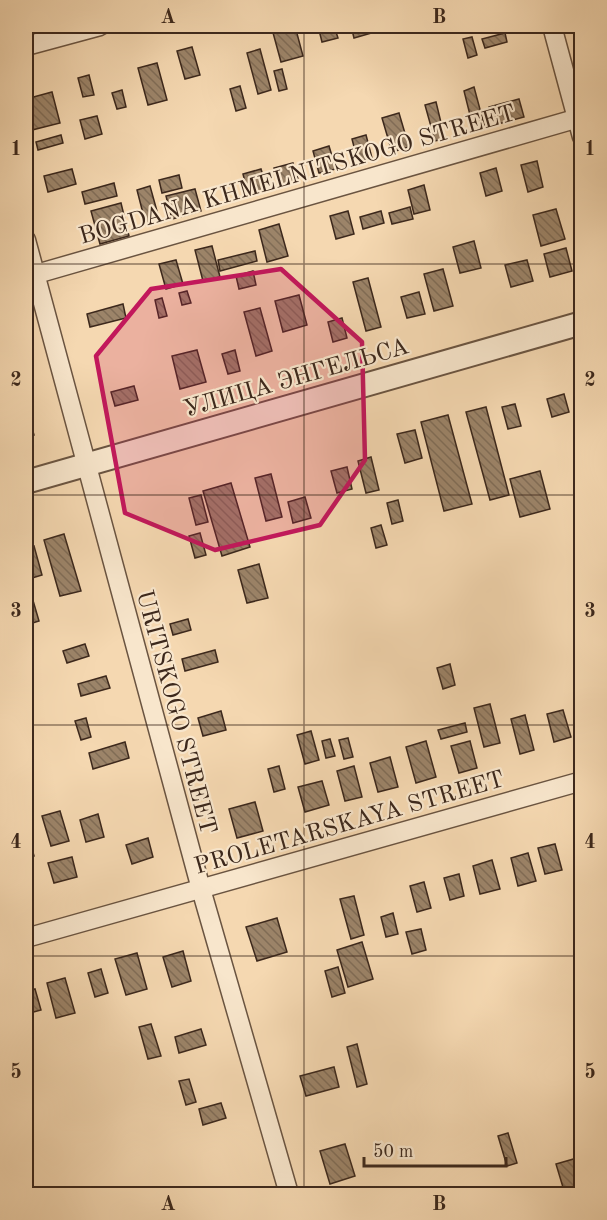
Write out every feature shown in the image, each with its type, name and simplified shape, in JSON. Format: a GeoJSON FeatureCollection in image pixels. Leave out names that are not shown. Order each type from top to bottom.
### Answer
{"type":"FeatureCollection","features":[{"type":"Feature","properties":{"kind":"street"},"geometry":{"type":"LineString","coordinates":[[26,46],[100,26]]}},
{"type":"Feature","properties":{"kind":"street"},"geometry":{"type":"LineString","coordinates":[[552,26],[579,118],[582,137]]}},
{"type":"Feature","properties":{"kind":"street","name":"BOGDANA KHMELNITSKOGO STREET"},"geometry":{"type":"LineString","coordinates":[[30,276],[579,118]]}},
{"type":"Feature","properties":{"kind":"street","name":"URITSKOGO STREET"},"geometry":{"type":"LineString","coordinates":[[26,240],[30,276],[85,465],[201,889],[289,1194]]}},
{"type":"Feature","properties":{"kind":"street","name":"УЛИЦА ЭНГЕЛЬСА"},"geometry":{"type":"LineString","coordinates":[[26,482],[582,323]]}},
{"type":"Feature","properties":{"kind":"street","name":"PROLETARSKAYA STREET"},"geometry":{"type":"LineString","coordinates":[[26,938],[582,781]]}},
{"type":"Feature","properties":{"kind":"highlighted area"},"geometry":{"type":"Polygon","coordinates":[[[281,269],[362,342],[365,460],[320,525],[215,550],[125,513],[96,356],[151,289],[281,269]]]}},
{"type":"Feature","properties":{"kind":"building"},"geometry":{"type":"Polygon","coordinates":[[[295,26],[303,56],[281,62],[272,29],[295,26]]]}},
{"type":"Feature","properties":{"kind":"building"},"geometry":{"type":"Polygon","coordinates":[[[318,26],[334,26],[338,38],[322,42],[318,26]]]}},
{"type":"Feature","properties":{"kind":"building"},"geometry":{"type":"Polygon","coordinates":[[[351,26],[374,26],[375,32],[354,38],[351,26]]]}},
{"type":"Feature","properties":{"kind":"building"},"geometry":{"type":"Polygon","coordinates":[[[505,33],[507,42],[485,48],[482,39],[505,33]]]}},
{"type":"Feature","properties":{"kind":"building"},"geometry":{"type":"Polygon","coordinates":[[[472,37],[477,55],[468,58],[463,39],[472,37]]]}},
{"type":"Feature","properties":{"kind":"building"},"geometry":{"type":"Polygon","coordinates":[[[192,47],[200,75],[185,79],[177,51],[192,47]]]}},
{"type":"Feature","properties":{"kind":"building"},"geometry":{"type":"Polygon","coordinates":[[[260,49],[271,90],[258,94],[247,53],[260,49]]]}},
{"type":"Feature","properties":{"kind":"building"},"geometry":{"type":"Polygon","coordinates":[[[157,63],[167,100],[148,105],[138,68],[157,63]]]}},
{"type":"Feature","properties":{"kind":"building"},"geometry":{"type":"Polygon","coordinates":[[[282,69],[287,89],[279,91],[274,71],[282,69]]]}},
{"type":"Feature","properties":{"kind":"building"},"geometry":{"type":"Polygon","coordinates":[[[89,75],[94,95],[83,97],[78,78],[89,75]]]}},
{"type":"Feature","properties":{"kind":"building"},"geometry":{"type":"Polygon","coordinates":[[[240,86],[246,108],[236,111],[230,89],[240,86]]]}},
{"type":"Feature","properties":{"kind":"building"},"geometry":{"type":"Polygon","coordinates":[[[474,87],[485,128],[474,131],[464,91],[474,87]]]}},
{"type":"Feature","properties":{"kind":"building"},"geometry":{"type":"Polygon","coordinates":[[[122,90],[126,107],[117,109],[112,93],[122,90]]]}},
{"type":"Feature","properties":{"kind":"building"},"geometry":{"type":"Polygon","coordinates":[[[52,92],[60,123],[32,130],[26,99],[52,92]]]}},
{"type":"Feature","properties":{"kind":"building"},"geometry":{"type":"Polygon","coordinates":[[[519,99],[524,117],[494,125],[489,107],[519,99]]]}},
{"type":"Feature","properties":{"kind":"building"},"geometry":{"type":"Polygon","coordinates":[[[436,102],[445,139],[435,141],[425,105],[436,102]]]}},
{"type":"Feature","properties":{"kind":"building"},"geometry":{"type":"Polygon","coordinates":[[[399,113],[409,147],[392,152],[382,118],[399,113]]]}},
{"type":"Feature","properties":{"kind":"building"},"geometry":{"type":"Polygon","coordinates":[[[97,116],[102,134],[85,139],[80,120],[97,116]]]}},
{"type":"Feature","properties":{"kind":"building"},"geometry":{"type":"Polygon","coordinates":[[[61,135],[63,143],[38,150],[36,142],[61,135]]]}},
{"type":"Feature","properties":{"kind":"building"},"geometry":{"type":"Polygon","coordinates":[[[366,135],[372,158],[358,162],[352,139],[366,135]]]}},
{"type":"Feature","properties":{"kind":"building"},"geometry":{"type":"Polygon","coordinates":[[[329,146],[336,169],[319,173],[313,151],[329,146]]]}},
{"type":"Feature","properties":{"kind":"building"},"geometry":{"type":"Polygon","coordinates":[[[537,161],[543,187],[528,192],[521,165],[537,161]]]}},
{"type":"Feature","properties":{"kind":"building"},"geometry":{"type":"Polygon","coordinates":[[[293,163],[299,182],[279,187],[274,168],[293,163]]]}},
{"type":"Feature","properties":{"kind":"building"},"geometry":{"type":"Polygon","coordinates":[[[496,168],[502,191],[486,196],[480,173],[496,168]]]}},
{"type":"Feature","properties":{"kind":"building"},"geometry":{"type":"Polygon","coordinates":[[[72,169],[76,184],[48,192],[44,176],[72,169]]]}},
{"type":"Feature","properties":{"kind":"building"},"geometry":{"type":"Polygon","coordinates":[[[261,169],[267,189],[248,194],[243,174],[261,169]]]}},
{"type":"Feature","properties":{"kind":"building"},"geometry":{"type":"Polygon","coordinates":[[[179,175],[182,188],[162,193],[159,180],[179,175]]]}},
{"type":"Feature","properties":{"kind":"building"},"geometry":{"type":"Polygon","coordinates":[[[114,183],[117,196],[85,204],[82,192],[114,183]]]}},
{"type":"Feature","properties":{"kind":"building"},"geometry":{"type":"Polygon","coordinates":[[[424,185],[430,210],[414,214],[408,190],[424,185]]]}},
{"type":"Feature","properties":{"kind":"building"},"geometry":{"type":"Polygon","coordinates":[[[150,186],[160,222],[146,225],[137,190],[150,186]]]}},
{"type":"Feature","properties":{"kind":"building"},"geometry":{"type":"Polygon","coordinates":[[[195,189],[201,211],[172,219],[166,196],[195,189]]]}},
{"type":"Feature","properties":{"kind":"building"},"geometry":{"type":"Polygon","coordinates":[[[121,203],[129,236],[100,244],[91,211],[121,203]]]}},
{"type":"Feature","properties":{"kind":"building"},"geometry":{"type":"Polygon","coordinates":[[[410,207],[413,219],[392,224],[389,213],[410,207]]]}},
{"type":"Feature","properties":{"kind":"building"},"geometry":{"type":"Polygon","coordinates":[[[556,209],[565,239],[541,246],[533,215],[556,209]]]}},
{"type":"Feature","properties":{"kind":"building"},"geometry":{"type":"Polygon","coordinates":[[[348,211],[354,234],[336,239],[330,216],[348,211]]]}},
{"type":"Feature","properties":{"kind":"building"},"geometry":{"type":"Polygon","coordinates":[[[381,211],[384,223],[363,229],[360,217],[381,211]]]}},
{"type":"Feature","properties":{"kind":"building"},"geometry":{"type":"Polygon","coordinates":[[[279,224],[288,256],[267,262],[259,230],[279,224]]]}},
{"type":"Feature","properties":{"kind":"building"},"geometry":{"type":"Polygon","coordinates":[[[474,241],[481,268],[460,273],[453,247],[474,241]]]}},
{"type":"Feature","properties":{"kind":"building"},"geometry":{"type":"Polygon","coordinates":[[[212,246],[220,277],[203,281],[195,250],[212,246]]]}},
{"type":"Feature","properties":{"kind":"building"},"geometry":{"type":"Polygon","coordinates":[[[566,248],[572,271],[550,277],[544,254],[566,248]]]}},
{"type":"Feature","properties":{"kind":"building"},"geometry":{"type":"Polygon","coordinates":[[[255,251],[257,261],[220,271],[218,260],[255,251]]]}},
{"type":"Feature","properties":{"kind":"building"},"geometry":{"type":"Polygon","coordinates":[[[176,260],[183,284],[166,289],[159,264],[176,260]]]}},
{"type":"Feature","properties":{"kind":"building"},"geometry":{"type":"Polygon","coordinates":[[[527,260],[533,281],[511,287],[505,265],[527,260]]]}},
{"type":"Feature","properties":{"kind":"building"},"geometry":{"type":"Polygon","coordinates":[[[443,269],[453,306],[434,311],[424,274],[443,269]]]}},
{"type":"Feature","properties":{"kind":"building"},"geometry":{"type":"Polygon","coordinates":[[[253,271],[256,285],[239,289],[236,276],[253,271]]]}},
{"type":"Feature","properties":{"kind":"building"},"geometry":{"type":"Polygon","coordinates":[[[368,278],[381,327],[366,331],[353,282],[368,278]]]}},
{"type":"Feature","properties":{"kind":"building"},"geometry":{"type":"Polygon","coordinates":[[[187,291],[191,303],[182,305],[179,293],[187,291]]]}},
{"type":"Feature","properties":{"kind":"building"},"geometry":{"type":"Polygon","coordinates":[[[419,292],[425,314],[407,318],[401,297],[419,292]]]}},
{"type":"Feature","properties":{"kind":"building"},"geometry":{"type":"Polygon","coordinates":[[[299,295],[307,325],[283,332],[275,301],[299,295]]]}},
{"type":"Feature","properties":{"kind":"building"},"geometry":{"type":"Polygon","coordinates":[[[162,298],[167,316],[159,318],[155,300],[162,298]]]}},
{"type":"Feature","properties":{"kind":"building"},"geometry":{"type":"Polygon","coordinates":[[[123,304],[126,318],[90,327],[87,314],[123,304]]]}},
{"type":"Feature","properties":{"kind":"building"},"geometry":{"type":"Polygon","coordinates":[[[260,308],[272,351],[256,356],[244,312],[260,308]]]}},
{"type":"Feature","properties":{"kind":"building"},"geometry":{"type":"Polygon","coordinates":[[[342,318],[347,338],[333,342],[328,322],[342,318]]]}},
{"type":"Feature","properties":{"kind":"building"},"geometry":{"type":"Polygon","coordinates":[[[197,350],[206,382],[180,389],[172,356],[197,350]]]}},
{"type":"Feature","properties":{"kind":"building"},"geometry":{"type":"Polygon","coordinates":[[[235,350],[240,371],[228,374],[222,354],[235,350]]]}},
{"type":"Feature","properties":{"kind":"building"},"geometry":{"type":"Polygon","coordinates":[[[134,386],[138,400],[115,406],[111,392],[134,386]]]}},
{"type":"Feature","properties":{"kind":"building"},"geometry":{"type":"Polygon","coordinates":[[[564,394],[569,412],[552,417],[547,399],[564,394]]]}},
{"type":"Feature","properties":{"kind":"building"},"geometry":{"type":"Polygon","coordinates":[[[515,404],[521,426],[508,429],[502,407],[515,404]]]}},
{"type":"Feature","properties":{"kind":"building"},"geometry":{"type":"Polygon","coordinates":[[[26,407],[34,435],[26,438],[26,407]]]}},
{"type":"Feature","properties":{"kind":"building"},"geometry":{"type":"Polygon","coordinates":[[[486,407],[509,495],[490,500],[466,412],[486,407]]]}},
{"type":"Feature","properties":{"kind":"building"},"geometry":{"type":"Polygon","coordinates":[[[448,415],[472,504],[444,511],[421,422],[448,415]]]}},
{"type":"Feature","properties":{"kind":"building"},"geometry":{"type":"Polygon","coordinates":[[[415,430],[422,458],[405,463],[397,434],[415,430]]]}},
{"type":"Feature","properties":{"kind":"building"},"geometry":{"type":"Polygon","coordinates":[[[371,457],[379,490],[366,493],[358,461],[371,457]]]}},
{"type":"Feature","properties":{"kind":"building"},"geometry":{"type":"Polygon","coordinates":[[[347,467],[352,489],[337,493],[331,471],[347,467]]]}},
{"type":"Feature","properties":{"kind":"building"},"geometry":{"type":"Polygon","coordinates":[[[540,471],[550,509],[520,517],[510,479],[540,471]]]}},
{"type":"Feature","properties":{"kind":"building"},"geometry":{"type":"Polygon","coordinates":[[[271,474],[282,517],[266,521],[255,478],[271,474]]]}},
{"type":"Feature","properties":{"kind":"building"},"geometry":{"type":"Polygon","coordinates":[[[231,483],[250,547],[222,556],[203,491],[231,483]]]}},
{"type":"Feature","properties":{"kind":"building"},"geometry":{"type":"Polygon","coordinates":[[[201,495],[208,522],[196,525],[189,498],[201,495]]]}},
{"type":"Feature","properties":{"kind":"building"},"geometry":{"type":"Polygon","coordinates":[[[305,497],[311,518],[293,523],[288,502],[305,497]]]}},
{"type":"Feature","properties":{"kind":"building"},"geometry":{"type":"Polygon","coordinates":[[[398,500],[403,521],[392,524],[387,503],[398,500]]]}},
{"type":"Feature","properties":{"kind":"building"},"geometry":{"type":"Polygon","coordinates":[[[381,525],[387,545],[376,548],[371,528],[381,525]]]}},
{"type":"Feature","properties":{"kind":"building"},"geometry":{"type":"Polygon","coordinates":[[[200,533],[206,555],[195,558],[189,536],[200,533]]]}},
{"type":"Feature","properties":{"kind":"building"},"geometry":{"type":"Polygon","coordinates":[[[64,534],[81,591],[60,596],[44,540],[64,534]]]}},
{"type":"Feature","properties":{"kind":"building"},"geometry":{"type":"Polygon","coordinates":[[[34,546],[42,575],[32,578],[26,548],[34,546]]]}},
{"type":"Feature","properties":{"kind":"building"},"geometry":{"type":"Polygon","coordinates":[[[259,564],[268,598],[247,603],[238,570],[259,564]]]}},
{"type":"Feature","properties":{"kind":"building"},"geometry":{"type":"Polygon","coordinates":[[[32,597],[39,621],[26,625],[26,599],[32,597]]]}},
{"type":"Feature","properties":{"kind":"building"},"geometry":{"type":"Polygon","coordinates":[[[188,619],[191,630],[173,635],[170,624],[188,619]]]}},
{"type":"Feature","properties":{"kind":"building"},"geometry":{"type":"Polygon","coordinates":[[[85,644],[89,656],[67,663],[63,651],[85,644]]]}},
{"type":"Feature","properties":{"kind":"building"},"geometry":{"type":"Polygon","coordinates":[[[215,650],[218,662],[185,671],[182,659],[215,650]]]}},
{"type":"Feature","properties":{"kind":"building"},"geometry":{"type":"Polygon","coordinates":[[[450,664],[455,685],[443,689],[437,668],[450,664]]]}},
{"type":"Feature","properties":{"kind":"building"},"geometry":{"type":"Polygon","coordinates":[[[106,676],[110,688],[81,696],[78,684],[106,676]]]}},
{"type":"Feature","properties":{"kind":"building"},"geometry":{"type":"Polygon","coordinates":[[[490,704],[500,743],[484,747],[474,708],[490,704]]]}},
{"type":"Feature","properties":{"kind":"building"},"geometry":{"type":"Polygon","coordinates":[[[563,710],[571,737],[554,742],[547,714],[563,710]]]}},
{"type":"Feature","properties":{"kind":"building"},"geometry":{"type":"Polygon","coordinates":[[[221,711],[226,730],[203,736],[198,718],[221,711]]]}},
{"type":"Feature","properties":{"kind":"building"},"geometry":{"type":"Polygon","coordinates":[[[525,715],[534,750],[520,754],[511,719],[525,715]]]}},
{"type":"Feature","properties":{"kind":"building"},"geometry":{"type":"Polygon","coordinates":[[[86,718],[91,737],[81,740],[75,721],[86,718]]]}},
{"type":"Feature","properties":{"kind":"building"},"geometry":{"type":"Polygon","coordinates":[[[465,723],[467,732],[441,739],[438,730],[465,723]]]}},
{"type":"Feature","properties":{"kind":"building"},"geometry":{"type":"Polygon","coordinates":[[[311,731],[319,760],[305,764],[297,735],[311,731]]]}},
{"type":"Feature","properties":{"kind":"building"},"geometry":{"type":"Polygon","coordinates":[[[348,738],[353,757],[344,759],[339,740],[348,738]]]}},
{"type":"Feature","properties":{"kind":"building"},"geometry":{"type":"Polygon","coordinates":[[[330,739],[335,756],[326,758],[322,741],[330,739]]]}},
{"type":"Feature","properties":{"kind":"building"},"geometry":{"type":"Polygon","coordinates":[[[426,741],[436,777],[416,783],[406,747],[426,741]]]}},
{"type":"Feature","properties":{"kind":"building"},"geometry":{"type":"Polygon","coordinates":[[[470,741],[477,768],[459,773],[451,746],[470,741]]]}},
{"type":"Feature","properties":{"kind":"building"},"geometry":{"type":"Polygon","coordinates":[[[125,742],[129,758],[93,769],[89,753],[125,742]]]}},
{"type":"Feature","properties":{"kind":"building"},"geometry":{"type":"Polygon","coordinates":[[[390,757],[398,787],[378,792],[370,763],[390,757]]]}},
{"type":"Feature","properties":{"kind":"building"},"geometry":{"type":"Polygon","coordinates":[[[279,766],[285,789],[274,792],[268,769],[279,766]]]}},
{"type":"Feature","properties":{"kind":"building"},"geometry":{"type":"Polygon","coordinates":[[[354,766],[362,797],[345,801],[337,771],[354,766]]]}},
{"type":"Feature","properties":{"kind":"building"},"geometry":{"type":"Polygon","coordinates":[[[322,781],[329,805],[305,812],[298,787],[322,781]]]}},
{"type":"Feature","properties":{"kind":"building"},"geometry":{"type":"Polygon","coordinates":[[[255,802],[263,831],[237,838],[229,809],[255,802]]]}},
{"type":"Feature","properties":{"kind":"building"},"geometry":{"type":"Polygon","coordinates":[[[60,811],[69,841],[51,846],[42,816],[60,811]]]}},
{"type":"Feature","properties":{"kind":"building"},"geometry":{"type":"Polygon","coordinates":[[[98,814],[104,837],[86,842],[80,820],[98,814]]]}},
{"type":"Feature","properties":{"kind":"building"},"geometry":{"type":"Polygon","coordinates":[[[28,834],[34,856],[26,858],[26,835],[28,834]]]}},
{"type":"Feature","properties":{"kind":"building"},"geometry":{"type":"Polygon","coordinates":[[[148,838],[153,857],[132,864],[126,845],[148,838]]]}},
{"type":"Feature","properties":{"kind":"building"},"geometry":{"type":"Polygon","coordinates":[[[555,844],[562,870],[545,874],[538,848],[555,844]]]}},
{"type":"Feature","properties":{"kind":"building"},"geometry":{"type":"Polygon","coordinates":[[[528,853],[536,881],[518,886],[511,858],[528,853]]]}},
{"type":"Feature","properties":{"kind":"building"},"geometry":{"type":"Polygon","coordinates":[[[72,857],[77,877],[54,883],[48,863],[72,857]]]}},
{"type":"Feature","properties":{"kind":"building"},"geometry":{"type":"Polygon","coordinates":[[[492,860],[500,889],[480,894],[473,866],[492,860]]]}},
{"type":"Feature","properties":{"kind":"building"},"geometry":{"type":"Polygon","coordinates":[[[459,874],[464,896],[450,900],[444,878],[459,874]]]}},
{"type":"Feature","properties":{"kind":"building"},"geometry":{"type":"Polygon","coordinates":[[[424,882],[431,908],[417,912],[410,886],[424,882]]]}},
{"type":"Feature","properties":{"kind":"building"},"geometry":{"type":"Polygon","coordinates":[[[354,896],[364,935],[351,939],[340,899],[354,896]]]}},
{"type":"Feature","properties":{"kind":"building"},"geometry":{"type":"Polygon","coordinates":[[[393,913],[398,934],[386,937],[381,917],[393,913]]]}},
{"type":"Feature","properties":{"kind":"building"},"geometry":{"type":"Polygon","coordinates":[[[277,918],[287,952],[257,961],[246,927],[277,918]]]}},
{"type":"Feature","properties":{"kind":"building"},"geometry":{"type":"Polygon","coordinates":[[[421,929],[426,950],[412,954],[406,932],[421,929]]]}},
{"type":"Feature","properties":{"kind":"building"},"geometry":{"type":"Polygon","coordinates":[[[362,942],[373,979],[348,987],[337,950],[362,942]]]}},
{"type":"Feature","properties":{"kind":"building"},"geometry":{"type":"Polygon","coordinates":[[[183,951],[191,981],[172,987],[163,957],[183,951]]]}},
{"type":"Feature","properties":{"kind":"building"},"geometry":{"type":"Polygon","coordinates":[[[137,953],[147,989],[126,995],[115,959],[137,953]]]}},
{"type":"Feature","properties":{"kind":"building"},"geometry":{"type":"Polygon","coordinates":[[[338,967],[345,993],[332,997],[325,971],[338,967]]]}},
{"type":"Feature","properties":{"kind":"building"},"geometry":{"type":"Polygon","coordinates":[[[101,969],[108,993],[95,997],[88,973],[101,969]]]}},
{"type":"Feature","properties":{"kind":"building"},"geometry":{"type":"Polygon","coordinates":[[[65,978],[75,1013],[56,1018],[47,983],[65,978]]]}},
{"type":"Feature","properties":{"kind":"building"},"geometry":{"type":"Polygon","coordinates":[[[35,989],[41,1010],[26,1014],[26,991],[35,989]]]}},
{"type":"Feature","properties":{"kind":"building"},"geometry":{"type":"Polygon","coordinates":[[[151,1024],[161,1056],[148,1059],[139,1027],[151,1024]]]}},
{"type":"Feature","properties":{"kind":"building"},"geometry":{"type":"Polygon","coordinates":[[[201,1029],[206,1045],[179,1053],[175,1037],[201,1029]]]}},
{"type":"Feature","properties":{"kind":"building"},"geometry":{"type":"Polygon","coordinates":[[[357,1044],[367,1084],[357,1087],[347,1047],[357,1044]]]}},
{"type":"Feature","properties":{"kind":"building"},"geometry":{"type":"Polygon","coordinates":[[[334,1067],[339,1087],[306,1096],[300,1076],[334,1067]]]}},
{"type":"Feature","properties":{"kind":"building"},"geometry":{"type":"Polygon","coordinates":[[[189,1079],[196,1102],[186,1105],[179,1081],[189,1079]]]}},
{"type":"Feature","properties":{"kind":"building"},"geometry":{"type":"Polygon","coordinates":[[[221,1103],[226,1118],[203,1125],[199,1109],[221,1103]]]}},
{"type":"Feature","properties":{"kind":"building"},"geometry":{"type":"Polygon","coordinates":[[[508,1133],[517,1163],[507,1166],[498,1136],[508,1133]]]}},
{"type":"Feature","properties":{"kind":"building"},"geometry":{"type":"Polygon","coordinates":[[[345,1144],[355,1176],[330,1184],[320,1151],[345,1144]]]}},
{"type":"Feature","properties":{"kind":"building"},"geometry":{"type":"Polygon","coordinates":[[[577,1158],[582,1173],[582,1194],[565,1194],[556,1164],[577,1158]]]}}]}
